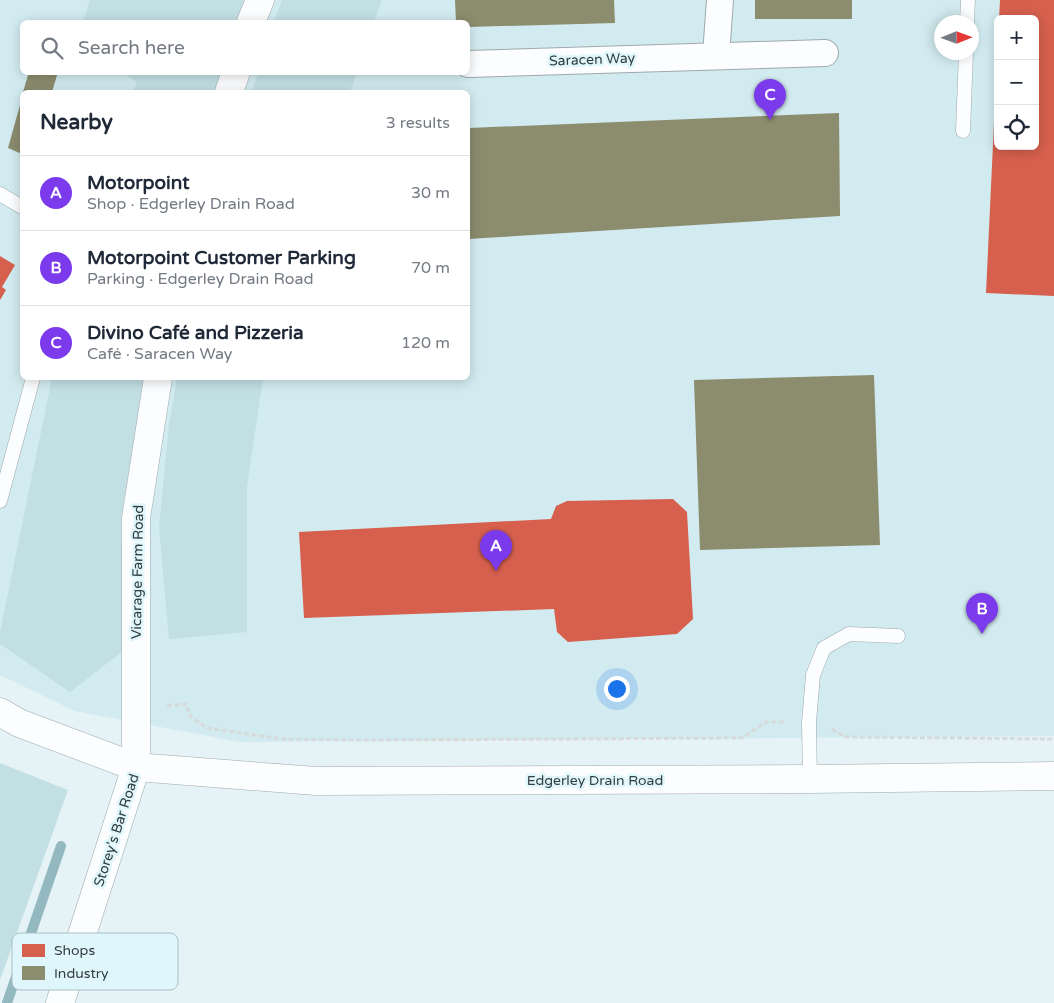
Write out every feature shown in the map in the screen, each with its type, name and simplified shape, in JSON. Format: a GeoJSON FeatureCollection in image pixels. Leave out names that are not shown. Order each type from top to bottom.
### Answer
{"type":"FeatureCollection","features":[{"type":"Feature","properties":{"kind":"street"},"geometry":{"type":"LineString","coordinates":[[252,20],[260,0]]}},
{"type":"Feature","properties":{"kind":"street"},"geometry":{"type":"LineString","coordinates":[[716,55],[720,0]]}},
{"type":"Feature","properties":{"kind":"street","name":"Saracen Way"},"geometry":{"type":"LineString","coordinates":[[470,64],[825,53]]}},
{"type":"Feature","properties":{"kind":"street"},"geometry":{"type":"LineString","coordinates":[[230,90],[235,75]]}},
{"type":"Feature","properties":{"kind":"street","name":"Vicarage Farm Road"},"geometry":{"type":"LineString","coordinates":[[136,767],[136,518],[158,380]]}},
{"type":"Feature","properties":{"kind":"street","name":"Storey's Bar Road"},"geometry":{"type":"LineString","coordinates":[[0,712],[18,723],[136,767],[83,933]]}},
{"type":"Feature","properties":{"kind":"street","name":"Edgerley Drain Road"},"geometry":{"type":"LineString","coordinates":[[136,767],[316,781],[1054,776]]}},
{"type":"Feature","properties":{"kind":"street","name":"Storey's Bar Road"},"geometry":{"type":"LineString","coordinates":[[60,1003],[64,990]]}},
{"type":"Feature","properties":{"kind":"lane"},"geometry":{"type":"LineString","coordinates":[[967,15],[968,0]]}},
{"type":"Feature","properties":{"kind":"lane"},"geometry":{"type":"LineString","coordinates":[[963,131],[966,60]]}},
{"type":"Feature","properties":{"kind":"lane"},"geometry":{"type":"LineString","coordinates":[[0,194],[20,205]]}},
{"type":"Feature","properties":{"kind":"lane"},"geometry":{"type":"LineString","coordinates":[[0,501],[32,380]]}},
{"type":"Feature","properties":{"kind":"lane"},"geometry":{"type":"LineString","coordinates":[[810,779],[809,722],[813,675],[824,648],[849,634],[898,636]]}},
{"type":"Feature","properties":{"kind":"path"},"geometry":{"type":"LineString","coordinates":[[136,708],[186,704],[190,716],[207,728],[283,739],[742,738],[766,722],[824,724],[845,738],[1054,739]]}},
{"type":"Feature","properties":{"kind":"shaded area"},"geometry":{"type":"Polygon","coordinates":[[[0,0],[1054,0],[1054,736],[240,742],[75,711],[0,675],[0,0]]]}},
{"type":"Feature","properties":{"kind":"shaded area"},"geometry":{"type":"Polygon","coordinates":[[[90,0],[245,0],[239,20],[84,20],[90,0]]]}},
{"type":"Feature","properties":{"kind":"shaded area"},"geometry":{"type":"Polygon","coordinates":[[[282,0],[382,0],[375,20],[275,20],[282,0]]]}},
{"type":"Feature","properties":{"kind":"shaded area"},"geometry":{"type":"Polygon","coordinates":[[[126,75],[222,75],[218,90],[134,90],[137,82],[126,75]]]}},
{"type":"Feature","properties":{"kind":"shaded area"},"geometry":{"type":"Polygon","coordinates":[[[257,75],[356,75],[351,90],[253,90],[257,75]]]}},
{"type":"Feature","properties":{"kind":"shaded area"},"geometry":{"type":"Polygon","coordinates":[[[52,380],[144,380],[121,518],[123,651],[70,692],[0,644],[0,632],[52,380]]]}},
{"type":"Feature","properties":{"kind":"shaded area"},"geometry":{"type":"Polygon","coordinates":[[[177,380],[263,380],[247,486],[247,632],[169,639],[159,527],[169,425],[177,380]]]}},
{"type":"Feature","properties":{"kind":"shaded area"},"geometry":{"type":"Polygon","coordinates":[[[0,763],[68,790],[17,933],[12,933],[12,946],[0,980],[0,763]]]}},
{"type":"Feature","properties":{"kind":"building: Shops"},"geometry":{"type":"Polygon","coordinates":[[[1000,0],[1054,0],[1054,296],[986,293],[994,123],[994,150],[1039,150],[1039,15],[999,15],[1000,0]]]}},
{"type":"Feature","properties":{"kind":"building: Shops"},"geometry":{"type":"Polygon","coordinates":[[[0,256],[15,265],[2,287],[6,290],[0,300],[0,256]]]}},
{"type":"Feature","properties":{"kind":"building: Shops"},"geometry":{"type":"Polygon","coordinates":[[[673,499],[687,512],[693,619],[677,634],[568,642],[557,632],[554,609],[304,618],[299,532],[551,519],[556,506],[567,501],[673,499]]]}},
{"type":"Feature","properties":{"kind":"building: Industry"},"geometry":{"type":"Polygon","coordinates":[[[455,0],[614,0],[615,23],[470,27],[470,20],[456,20],[455,0]]]}},
{"type":"Feature","properties":{"kind":"building: Industry"},"geometry":{"type":"Polygon","coordinates":[[[755,0],[852,0],[852,19],[755,19],[755,0]]]}},
{"type":"Feature","properties":{"kind":"building: Industry"},"geometry":{"type":"Polygon","coordinates":[[[28,75],[57,75],[53,90],[24,90],[28,75]]]}},
{"type":"Feature","properties":{"kind":"building: Industry"},"geometry":{"type":"Polygon","coordinates":[[[20,105],[20,153],[8,148],[20,105]]]}},
{"type":"Feature","properties":{"kind":"building: Industry"},"geometry":{"type":"Polygon","coordinates":[[[839,113],[840,216],[470,239],[470,128],[839,113]]]}},
{"type":"Feature","properties":{"kind":"building: Industry"},"geometry":{"type":"Polygon","coordinates":[[[874,375],[880,545],[700,550],[694,380],[874,375]]]}},
{"type":"Feature","properties":{"kind":"waterway"},"geometry":{"type":"LineString","coordinates":[[31,933],[61,846]]}},
{"type":"Feature","properties":{"kind":"waterway"},"geometry":{"type":"LineString","coordinates":[[7,1003],[12,988]]}},
{"type":"Feature","properties":{"kind":"place","name":"Divino Café and Pizzeria"},"geometry":{"type":"Point","coordinates":[770,120]}},
{"type":"Feature","properties":{"kind":"place","name":"Motorpoint"},"geometry":{"type":"Point","coordinates":[496,571]}},
{"type":"Feature","properties":{"kind":"place","name":"Motorpoint Customer Parking"},"geometry":{"type":"Point","coordinates":[982,634]}}]}
